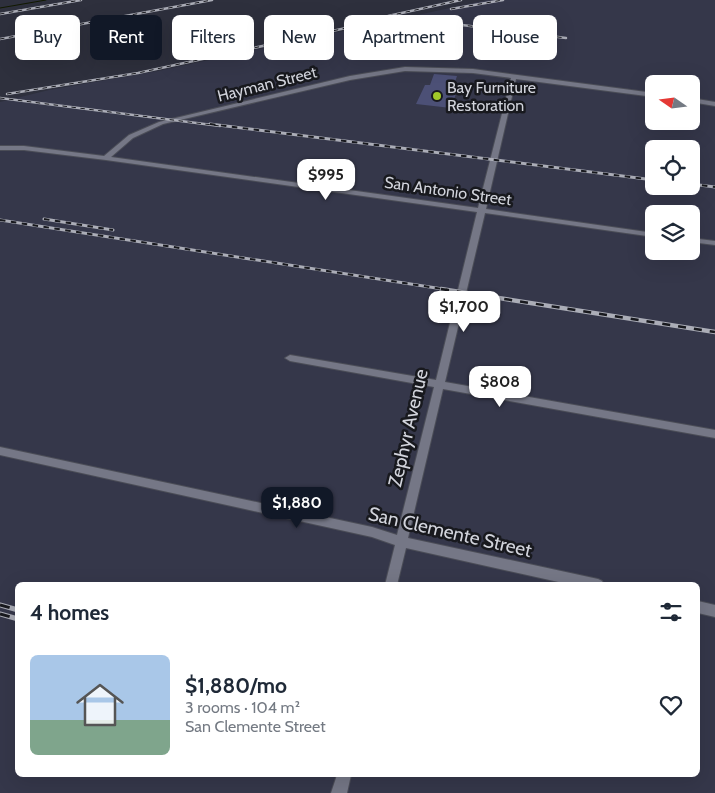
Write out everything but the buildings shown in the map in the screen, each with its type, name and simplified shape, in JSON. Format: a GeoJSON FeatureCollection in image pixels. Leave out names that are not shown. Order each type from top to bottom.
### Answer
{"type":"FeatureCollection","features":[{"type":"Feature","properties":{"kind":"street","name":"Hayman Street"},"geometry":{"type":"LineString","coordinates":[[106,158],[135,133],[161,123],[350,78],[405,69],[456,70],[645,94]]}},
{"type":"Feature","properties":{"kind":"street","name":"Zephyr Avenue"},"geometry":{"type":"LineString","coordinates":[[392,582],[514,76]]}},
{"type":"Feature","properties":{"kind":"street"},"geometry":{"type":"LineString","coordinates":[[700,102],[715,104]]}},
{"type":"Feature","properties":{"kind":"street","name":"San Antonio Street"},"geometry":{"type":"LineString","coordinates":[[0,148],[24,148],[106,158],[645,234]]}},
{"type":"Feature","properties":{"kind":"street"},"geometry":{"type":"LineString","coordinates":[[700,241],[715,243]]}},
{"type":"Feature","properties":{"kind":"street"},"geometry":{"type":"LineString","coordinates":[[290,358],[715,434]]}},
{"type":"Feature","properties":{"kind":"street","name":"San Clemente Street"},"geometry":{"type":"LineString","coordinates":[[0,451],[372,532],[401,542],[584,582]]}},
{"type":"Feature","properties":{"kind":"street"},"geometry":{"type":"LineString","coordinates":[[700,607],[715,611]]}},
{"type":"Feature","properties":{"kind":"street"},"geometry":{"type":"LineString","coordinates":[[339,793],[343,777]]}},
{"type":"Feature","properties":{"kind":"shaded area"},"geometry":{"type":"Polygon","coordinates":[[[487,0],[715,0],[715,793],[0,793],[0,102],[49,90],[209,60],[254,60],[254,50],[264,48],[264,60],[334,60],[334,33],[344,31],[344,60],[463,60],[463,15],[417,15],[487,0]]]}},
{"type":"Feature","properties":{"kind":"waterway"},"geometry":{"type":"LineString","coordinates":[[0,8],[46,0]]}},
{"type":"Feature","properties":{"kind":"railway"},"geometry":{"type":"LineString","coordinates":[[0,14],[81,0]]}},
{"type":"Feature","properties":{"kind":"railway"},"geometry":{"type":"LineString","coordinates":[[0,39],[212,0]]}},
{"type":"Feature","properties":{"kind":"railway"},"geometry":{"type":"LineString","coordinates":[[393,15],[461,0]]}},
{"type":"Feature","properties":{"kind":"railway"},"geometry":{"type":"LineString","coordinates":[[451,9],[503,0]]}},
{"type":"Feature","properties":{"kind":"railway"},"geometry":{"type":"LineString","coordinates":[[7,94],[138,73],[346,28],[384,22],[438,22],[566,38]]}},
{"type":"Feature","properties":{"kind":"railway"},"geometry":{"type":"LineString","coordinates":[[0,98],[220,126]]}},
{"type":"Feature","properties":{"kind":"railway"},"geometry":{"type":"LineString","coordinates":[[210,124],[645,179]]}},
{"type":"Feature","properties":{"kind":"railway"},"geometry":{"type":"LineString","coordinates":[[700,185],[715,187]]}},
{"type":"Feature","properties":{"kind":"railway"},"geometry":{"type":"LineString","coordinates":[[44,219],[113,230]]}},
{"type":"Feature","properties":{"kind":"railway"},"geometry":{"type":"LineString","coordinates":[[0,220],[449,290]]}},
{"type":"Feature","properties":{"kind":"railway"},"geometry":{"type":"LineString","coordinates":[[441,289],[715,332]]}},
{"type":"Feature","properties":{"kind":"railway"},"geometry":{"type":"LineString","coordinates":[[0,605],[15,609]]}},
{"type":"Feature","properties":{"kind":"railway"},"geometry":{"type":"LineString","coordinates":[[0,614],[15,618]]}},
{"type":"Feature","properties":{"kind":"place","name":"Bay Furniture Restoration"},"geometry":{"type":"Point","coordinates":[437,96]}}]}
